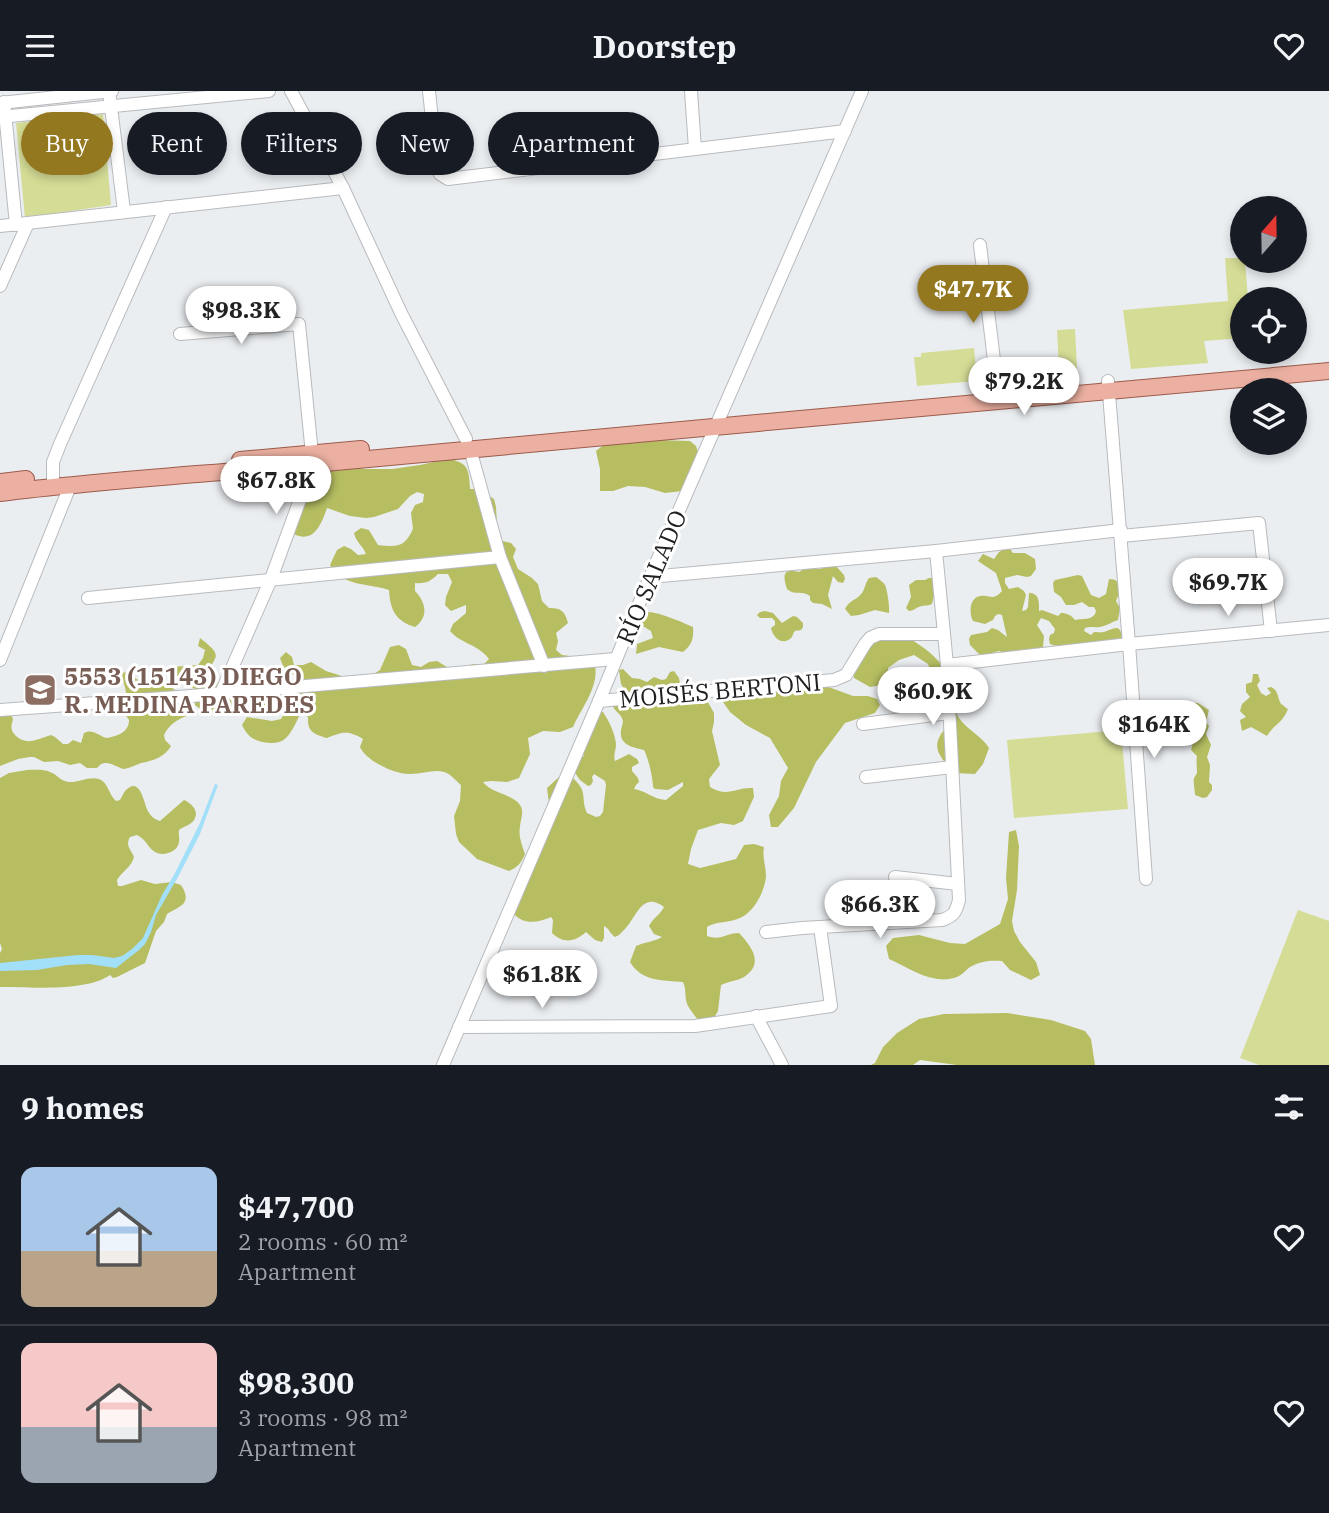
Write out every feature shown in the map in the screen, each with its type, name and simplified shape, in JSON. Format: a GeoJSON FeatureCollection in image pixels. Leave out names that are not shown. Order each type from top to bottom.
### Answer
{"type":"FeatureCollection","features":[{"type":"Feature","properties":{"kind":"main road"},"geometry":{"type":"LineString","coordinates":[[1249,374],[1329,362]]}},
{"type":"Feature","properties":{"kind":"main road"},"geometry":{"type":"LineString","coordinates":[[0,482],[52,482],[1109,386],[1249,374],[1329,371]]}},
{"type":"Feature","properties":{"kind":"main road"},"geometry":{"type":"LineString","coordinates":[[0,493],[52,482],[70,486],[312,459]]}},
{"type":"Feature","properties":{"kind":"street"},"geometry":{"type":"LineString","coordinates":[[0,286],[22,224],[2,103],[60,94],[111,91],[124,211]]}},
{"type":"Feature","properties":{"kind":"street"},"geometry":{"type":"LineString","coordinates":[[3,117],[269,91]]}},
{"type":"Feature","properties":{"kind":"street"},"geometry":{"type":"LineString","coordinates":[[291,91],[343,188],[401,313],[468,444],[500,557],[544,666]]}},
{"type":"Feature","properties":{"kind":"street"},"geometry":{"type":"LineString","coordinates":[[429,91],[437,166],[440,174],[448,179],[845,131]]}},
{"type":"Feature","properties":{"kind":"street"},"geometry":{"type":"LineString","coordinates":[[691,91],[695,149]]}},
{"type":"Feature","properties":{"kind":"street","name":"RÍO SALADO"},"geometry":{"type":"LineString","coordinates":[[443,1065],[650,577],[862,91]]}},
{"type":"Feature","properties":{"kind":"street"},"geometry":{"type":"LineString","coordinates":[[60,94],[62,111]]}},
{"type":"Feature","properties":{"kind":"street"},"geometry":{"type":"LineString","coordinates":[[0,226],[343,188]]}},
{"type":"Feature","properties":{"kind":"street"},"geometry":{"type":"LineString","coordinates":[[52,482],[53,462],[60,444],[166,207]]}},
{"type":"Feature","properties":{"kind":"street"},"geometry":{"type":"LineString","coordinates":[[980,245],[999,396]]}},
{"type":"Feature","properties":{"kind":"street"},"geometry":{"type":"LineString","coordinates":[[180,334],[299,324],[312,459],[271,579],[221,693]]}},
{"type":"Feature","properties":{"kind":"street"},"geometry":{"type":"LineString","coordinates":[[1109,386],[1146,879]]}},
{"type":"Feature","properties":{"kind":"street"},"geometry":{"type":"LineString","coordinates":[[0,660],[70,486]]}},
{"type":"Feature","properties":{"kind":"street"},"geometry":{"type":"LineString","coordinates":[[650,577],[1121,533],[1259,523],[1271,631]]}},
{"type":"Feature","properties":{"kind":"street"},"geometry":{"type":"LineString","coordinates":[[766,932],[802,927],[942,920],[952,917],[956,912],[959,900],[947,665],[936,551]]}},
{"type":"Feature","properties":{"kind":"street"},"geometry":{"type":"LineString","coordinates":[[88,598],[500,557]]}},
{"type":"Feature","properties":{"kind":"street"},"geometry":{"type":"LineString","coordinates":[[947,665],[1329,625]]}},
{"type":"Feature","properties":{"kind":"street","name":"MOISÉS BERTONI"},"geometry":{"type":"LineString","coordinates":[[599,701],[834,680],[846,675],[865,644],[879,634],[944,634]]}},
{"type":"Feature","properties":{"kind":"street"},"geometry":{"type":"LineString","coordinates":[[0,710],[615,659]]}},
{"type":"Feature","properties":{"kind":"street"},"geometry":{"type":"LineString","coordinates":[[863,724],[949,713]]}},
{"type":"Feature","properties":{"kind":"street"},"geometry":{"type":"LineString","coordinates":[[866,777],[952,767]]}},
{"type":"Feature","properties":{"kind":"street"},"geometry":{"type":"LineString","coordinates":[[895,877],[958,884]]}},
{"type":"Feature","properties":{"kind":"street"},"geometry":{"type":"LineString","coordinates":[[459,1027],[695,1025],[831,1006],[820,927]]}},
{"type":"Feature","properties":{"kind":"street"},"geometry":{"type":"LineString","coordinates":[[756,1016],[782,1065]]}},
{"type":"Feature","properties":{"kind":"green space"},"geometry":{"type":"Polygon","coordinates":[[[21,122],[21,175],[108,175],[111,205],[25,218],[16,123],[21,122]]]}},
{"type":"Feature","properties":{"kind":"green space"},"geometry":{"type":"Polygon","coordinates":[[[1225,258],[1230,258],[1230,273],[1246,273],[1247,287],[1230,287],[1230,339],[1204,341],[1208,363],[1131,369],[1123,310],[1228,301],[1225,258]]]}},
{"type":"Feature","properties":{"kind":"green space"},"geometry":{"type":"Polygon","coordinates":[[[1075,329],[1077,368],[1059,369],[1057,330],[1075,329]]]}},
{"type":"Feature","properties":{"kind":"green space"},"geometry":{"type":"Polygon","coordinates":[[[974,348],[977,381],[917,386],[914,357],[921,357],[921,353],[974,348]]]}},
{"type":"Feature","properties":{"kind":"green space"},"geometry":{"type":"Polygon","coordinates":[[[690,441],[696,446],[698,452],[682,491],[665,493],[645,487],[628,486],[613,491],[600,491],[600,469],[596,451],[606,443],[690,441]]]}},
{"type":"Feature","properties":{"kind":"green space"},"geometry":{"type":"Polygon","coordinates":[[[447,459],[464,465],[470,489],[478,489],[494,499],[502,541],[511,543],[516,549],[513,557],[518,569],[538,584],[542,601],[549,608],[562,611],[565,616],[568,623],[556,633],[556,650],[562,655],[579,657],[595,665],[595,681],[573,727],[560,732],[543,731],[528,738],[530,754],[519,778],[507,782],[483,782],[513,798],[521,808],[520,834],[525,854],[519,864],[509,871],[477,859],[459,842],[454,816],[460,801],[461,785],[449,774],[437,771],[405,774],[390,770],[363,752],[360,747],[363,739],[349,733],[327,738],[318,735],[312,732],[308,717],[301,712],[291,732],[283,740],[270,743],[257,740],[247,733],[242,725],[247,717],[272,721],[281,719],[286,710],[247,704],[214,714],[207,712],[195,705],[195,689],[177,678],[173,667],[198,665],[205,650],[198,646],[200,638],[213,649],[216,657],[205,678],[219,682],[236,677],[262,687],[301,681],[283,666],[280,658],[286,652],[292,657],[294,665],[311,662],[326,671],[345,677],[372,675],[380,670],[390,647],[399,645],[406,649],[412,665],[421,667],[437,661],[452,670],[460,671],[471,665],[483,665],[489,659],[485,654],[450,631],[453,624],[466,613],[466,605],[451,611],[445,605],[452,582],[448,574],[438,574],[428,581],[415,583],[415,591],[422,600],[424,614],[415,627],[398,618],[389,590],[349,581],[335,572],[330,565],[337,550],[344,546],[358,555],[366,554],[354,533],[361,528],[369,530],[378,545],[395,546],[403,543],[413,529],[411,513],[415,505],[423,502],[424,494],[417,492],[398,509],[374,517],[350,516],[327,508],[318,528],[309,536],[303,537],[288,531],[303,504],[311,501],[307,485],[314,472],[340,464],[365,469],[392,469],[447,459]]]}},
{"type":"Feature","properties":{"kind":"green space"},"geometry":{"type":"Polygon","coordinates":[[[1006,548],[1013,553],[1025,553],[1035,559],[1036,569],[1031,576],[1005,578],[1009,589],[1018,587],[1024,591],[1026,595],[1022,611],[1028,607],[1029,593],[1033,593],[1039,602],[1039,611],[1058,616],[1065,613],[1075,620],[1091,618],[1096,611],[1094,607],[1082,602],[1066,605],[1054,592],[1053,583],[1055,580],[1082,576],[1091,595],[1099,598],[1106,594],[1109,579],[1116,580],[1121,589],[1116,601],[1120,608],[1118,620],[1085,628],[1084,631],[1091,635],[1094,632],[1118,628],[1122,637],[1118,641],[1065,646],[1050,644],[1050,635],[1055,629],[1049,621],[1041,618],[1037,625],[1044,636],[1043,648],[1008,654],[999,651],[979,654],[970,645],[971,635],[987,632],[992,628],[1007,637],[1002,615],[998,614],[985,624],[973,621],[971,607],[976,597],[994,597],[1002,591],[996,573],[978,561],[983,554],[994,559],[1006,548]]]}},
{"type":"Feature","properties":{"kind":"green space"},"geometry":{"type":"Polygon","coordinates":[[[835,565],[845,579],[843,583],[838,582],[833,576],[828,595],[832,609],[813,603],[807,594],[787,589],[785,574],[789,571],[799,572],[835,565]]]}},
{"type":"Feature","properties":{"kind":"green space"},"geometry":{"type":"Polygon","coordinates":[[[876,577],[886,587],[889,613],[875,610],[851,616],[845,609],[862,593],[869,578],[876,577]]]}},
{"type":"Feature","properties":{"kind":"green space"},"geometry":{"type":"Polygon","coordinates":[[[934,578],[932,604],[909,611],[906,608],[911,597],[909,585],[916,580],[934,578]]]}},
{"type":"Feature","properties":{"kind":"green space"},"geometry":{"type":"Polygon","coordinates":[[[636,611],[658,614],[693,627],[690,644],[683,652],[659,647],[636,654],[637,644],[653,638],[651,631],[636,622],[636,611]]]}},
{"type":"Feature","properties":{"kind":"green space"},"geometry":{"type":"Polygon","coordinates":[[[765,611],[773,613],[782,623],[793,616],[797,617],[803,627],[795,631],[789,640],[779,640],[771,628],[775,621],[757,615],[765,611]]]}},
{"type":"Feature","properties":{"kind":"green space"},"geometry":{"type":"Polygon","coordinates":[[[905,636],[929,652],[943,666],[952,682],[957,715],[989,748],[983,764],[975,774],[954,773],[940,755],[937,744],[949,724],[947,717],[931,715],[910,706],[914,693],[933,677],[928,664],[914,655],[899,660],[888,668],[888,684],[870,687],[854,678],[854,666],[865,641],[905,636]]]}},
{"type":"Feature","properties":{"kind":"green space"},"geometry":{"type":"Polygon","coordinates":[[[623,669],[632,678],[647,682],[654,677],[666,679],[670,672],[674,671],[680,684],[666,689],[626,692],[621,684],[619,670],[623,669]]]}},
{"type":"Feature","properties":{"kind":"green space"},"geometry":{"type":"Polygon","coordinates":[[[124,672],[144,683],[158,678],[185,697],[187,716],[173,723],[164,735],[171,746],[162,756],[124,769],[107,763],[97,768],[87,768],[80,763],[70,765],[58,761],[44,762],[34,757],[18,759],[0,766],[0,712],[11,715],[13,732],[24,741],[51,735],[63,744],[73,740],[81,743],[84,733],[87,732],[107,738],[122,733],[129,724],[125,714],[105,708],[125,697],[122,675],[124,672]]]}},
{"type":"Feature","properties":{"kind":"green space"},"geometry":{"type":"Polygon","coordinates":[[[1253,674],[1258,674],[1260,681],[1257,685],[1261,693],[1266,696],[1271,693],[1267,688],[1271,687],[1277,692],[1281,704],[1288,709],[1267,736],[1251,727],[1242,731],[1240,720],[1246,717],[1240,711],[1242,704],[1250,697],[1246,692],[1246,684],[1252,682],[1253,674]]]}},
{"type":"Feature","properties":{"kind":"green space"},"geometry":{"type":"Polygon","coordinates":[[[815,682],[853,696],[877,699],[880,705],[875,713],[845,723],[816,762],[794,808],[778,827],[771,827],[769,815],[779,796],[781,781],[788,768],[770,738],[746,725],[730,712],[723,702],[722,689],[731,683],[757,686],[815,682]]]}},
{"type":"Feature","properties":{"kind":"green space"},"geometry":{"type":"Polygon","coordinates":[[[704,695],[714,713],[712,731],[720,765],[709,779],[710,787],[722,792],[753,788],[754,797],[743,821],[734,825],[721,823],[698,830],[688,864],[700,868],[736,859],[744,845],[754,844],[764,847],[766,876],[761,894],[750,911],[736,920],[707,927],[707,936],[712,937],[739,933],[748,943],[755,960],[754,966],[744,977],[721,985],[718,1011],[714,1018],[698,1020],[687,1003],[683,982],[647,977],[630,962],[636,946],[662,937],[654,934],[649,926],[664,907],[658,903],[644,904],[615,937],[604,926],[602,942],[586,932],[573,940],[560,939],[552,933],[551,917],[530,922],[521,920],[513,913],[550,811],[547,788],[559,777],[573,778],[583,792],[587,813],[596,817],[603,812],[605,781],[594,774],[591,785],[588,786],[571,767],[576,760],[584,756],[582,752],[599,712],[603,712],[613,731],[616,744],[615,761],[629,754],[639,763],[632,767],[639,782],[634,789],[666,800],[683,786],[683,782],[668,790],[653,787],[644,750],[624,742],[621,735],[623,720],[612,704],[704,695]]]}},
{"type":"Feature","properties":{"kind":"green space"},"geometry":{"type":"Polygon","coordinates":[[[1194,703],[1209,710],[1206,734],[1211,745],[1207,757],[1212,790],[1203,798],[1195,795],[1197,756],[1191,750],[1194,719],[1191,711],[1194,703]]]}},
{"type":"Feature","properties":{"kind":"green space"},"geometry":{"type":"Polygon","coordinates":[[[1121,730],[1128,809],[1014,818],[1007,740],[1121,730]]]}},
{"type":"Feature","properties":{"kind":"green space"},"geometry":{"type":"Polygon","coordinates":[[[47,771],[67,782],[99,779],[116,801],[120,800],[126,790],[135,786],[141,792],[149,814],[160,821],[184,800],[194,808],[196,817],[179,830],[178,846],[170,853],[155,852],[137,835],[129,840],[128,845],[134,857],[117,880],[118,886],[141,880],[155,884],[172,882],[181,885],[186,896],[183,904],[167,914],[156,931],[145,963],[117,977],[110,975],[87,984],[0,987],[0,778],[9,773],[47,771]]]}},
{"type":"Feature","properties":{"kind":"green space"},"geometry":{"type":"Polygon","coordinates":[[[1016,830],[1019,846],[1012,921],[1014,931],[1036,962],[1040,975],[1031,980],[1010,970],[1002,961],[993,961],[974,965],[957,977],[939,979],[922,975],[889,959],[886,946],[893,938],[919,935],[965,944],[1000,924],[1008,899],[1006,878],[1009,832],[1016,830]]]}},
{"type":"Feature","properties":{"kind":"green space"},"geometry":{"type":"Polygon","coordinates":[[[1298,910],[1329,921],[1329,1065],[1259,1065],[1240,1058],[1298,910]]]}},
{"type":"Feature","properties":{"kind":"green space"},"geometry":{"type":"Polygon","coordinates":[[[1007,1013],[1051,1020],[1085,1031],[1091,1039],[1095,1065],[957,1065],[920,1060],[913,1065],[871,1065],[897,1033],[919,1019],[944,1014],[1007,1013]]]}},
{"type":"Feature","properties":{"kind":"water"},"geometry":{"type":"Polygon","coordinates":[[[215,784],[218,785],[200,834],[156,915],[145,944],[139,950],[116,968],[89,964],[0,971],[0,963],[78,955],[114,958],[132,949],[143,938],[200,823],[215,784]]]}},
{"type":"Feature","properties":{"kind":"place","name":"5553 (15143) DIEGO R. MEDINA PAREDES"},"geometry":{"type":"Point","coordinates":[40,690]}}]}
